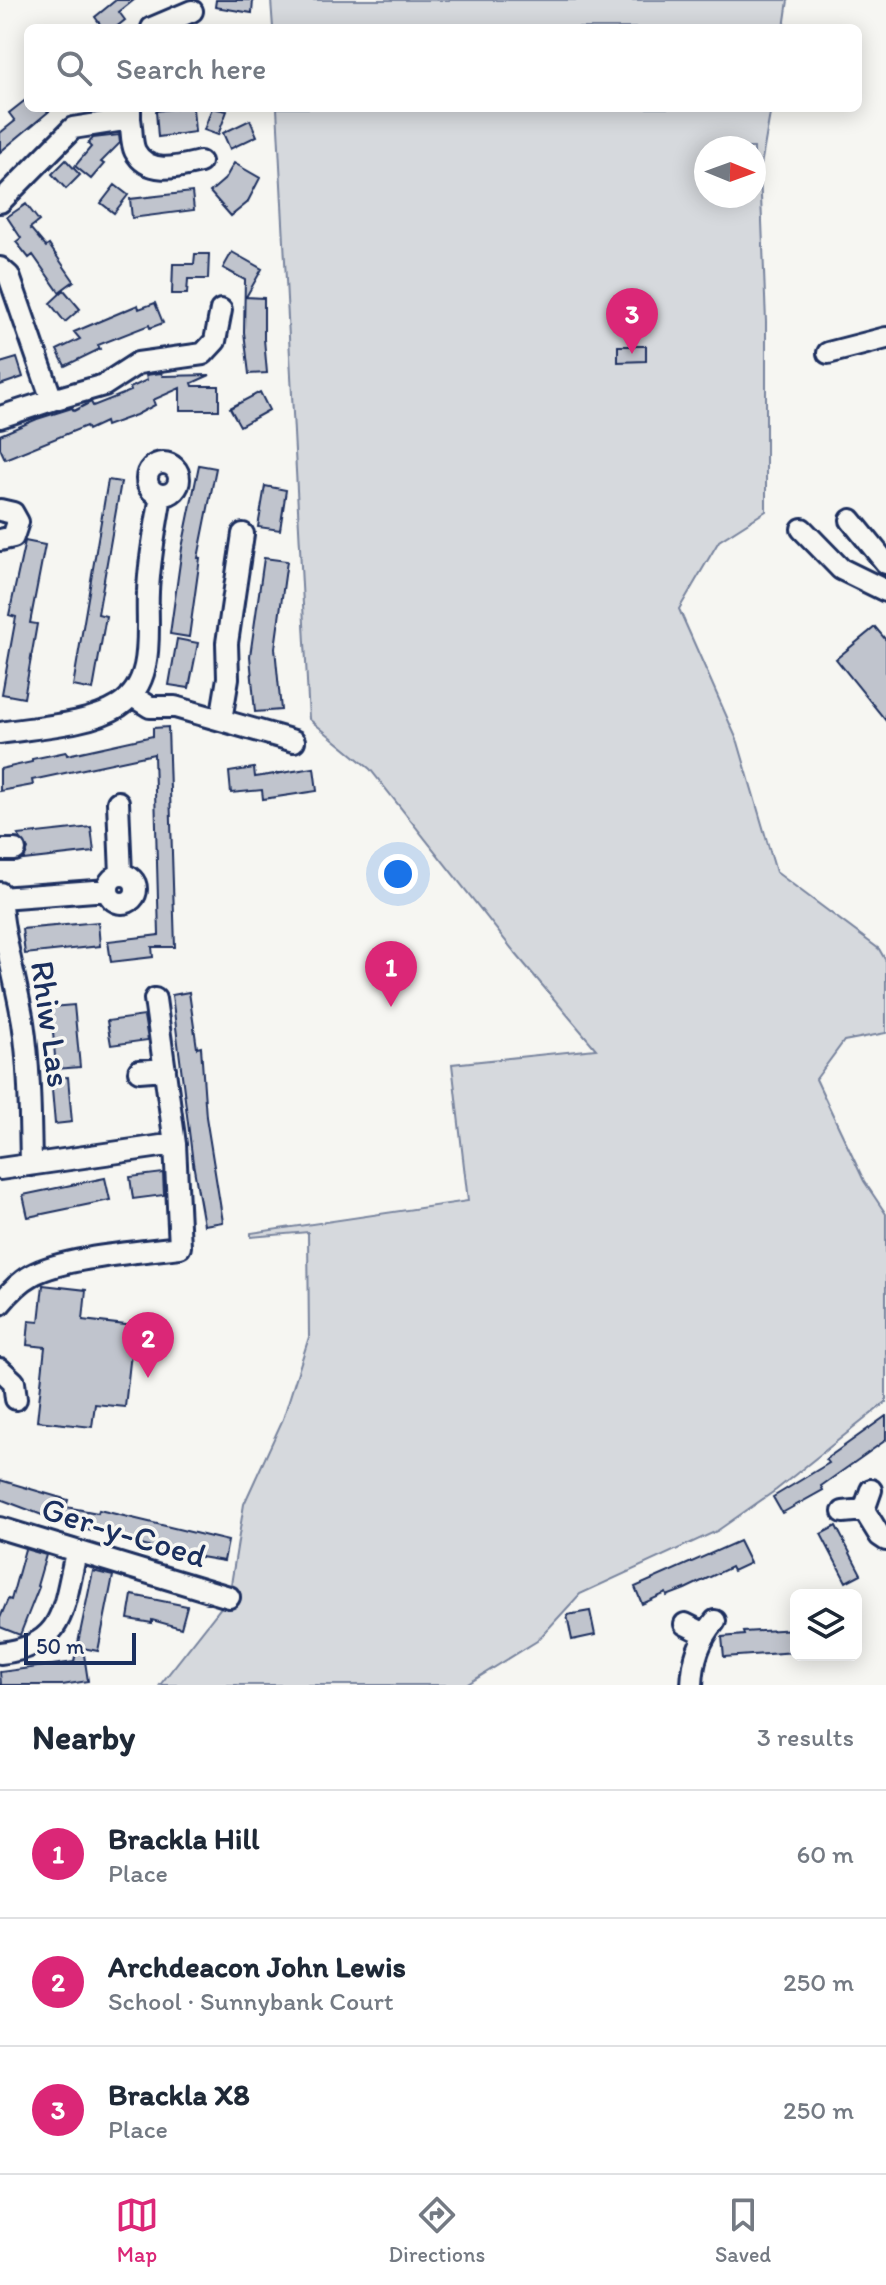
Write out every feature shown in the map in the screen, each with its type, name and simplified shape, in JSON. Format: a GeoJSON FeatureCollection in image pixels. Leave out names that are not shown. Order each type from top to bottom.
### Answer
{"type":"FeatureCollection","features":[{"type":"Feature","properties":{"kind":"street"},"geometry":{"type":"LineString","coordinates":[[161,24],[192,11]]}},
{"type":"Feature","properties":{"kind":"street"},"geometry":{"type":"LineString","coordinates":[[0,202],[73,128],[130,113],[135,151],[146,162],[168,170],[200,162]]}},
{"type":"Feature","properties":{"kind":"street"},"geometry":{"type":"LineString","coordinates":[[0,268],[9,276],[52,400]]}},
{"type":"Feature","properties":{"kind":"street"},"geometry":{"type":"LineString","coordinates":[[0,417],[104,385],[138,363],[203,354],[215,341],[221,310]]}},
{"type":"Feature","properties":{"kind":"street"},"geometry":{"type":"LineString","coordinates":[[828,353],[886,338]]}},
{"type":"Feature","properties":{"kind":"street"},"geometry":{"type":"LineString","coordinates":[[0,733],[91,717],[118,706],[131,695],[142,675],[149,650],[148,592],[161,495]]}},
{"type":"Feature","properties":{"kind":"street"},"geometry":{"type":"LineString","coordinates":[[0,510],[10,512],[18,522],[13,537],[0,540]]}},
{"type":"Feature","properties":{"kind":"street"},"geometry":{"type":"LineString","coordinates":[[851,520],[886,563]]}},
{"type":"Feature","properties":{"kind":"street"},"geometry":{"type":"LineString","coordinates":[[802,529],[841,569],[886,591]]}},
{"type":"Feature","properties":{"kind":"street"},"geometry":{"type":"LineString","coordinates":[[221,720],[228,678],[227,643],[243,534]]}},
{"type":"Feature","properties":{"kind":"street"},"geometry":{"type":"LineString","coordinates":[[131,695],[150,707],[175,707],[221,720],[250,739],[294,741]]}},
{"type":"Feature","properties":{"kind":"street"},"geometry":{"type":"LineString","coordinates":[[0,895],[114,882],[118,802]]}},
{"type":"Feature","properties":{"kind":"street","name":"Rhiw Las"},"geometry":{"type":"LineString","coordinates":[[0,895],[24,1026],[31,1165]]}},
{"type":"Feature","properties":{"kind":"street"},"geometry":{"type":"LineString","coordinates":[[0,1304],[14,1287],[44,1270],[113,1255],[180,1247],[175,1144],[155,999]]}},
{"type":"Feature","properties":{"kind":"street"},"geometry":{"type":"LineString","coordinates":[[139,1071],[165,1069]]}},
{"type":"Feature","properties":{"kind":"street"},"geometry":{"type":"LineString","coordinates":[[0,1169],[175,1144]]}},
{"type":"Feature","properties":{"kind":"street"},"geometry":{"type":"LineString","coordinates":[[0,1369],[14,1382],[16,1399]]}},
{"type":"Feature","properties":{"kind":"street"},"geometry":{"type":"LineString","coordinates":[[871,1490],[854,1511],[886,1540]]}},
{"type":"Feature","properties":{"kind":"street","name":"Ger-y-Coed"},"geometry":{"type":"LineString","coordinates":[[0,1528],[229,1597]]}},
{"type":"Feature","properties":{"kind":"street"},"geometry":{"type":"LineString","coordinates":[[0,1653],[29,1648],[52,1631],[60,1619],[76,1553]]}},
{"type":"Feature","properties":{"kind":"street"},"geometry":{"type":"LineString","coordinates":[[685,1624],[710,1628],[696,1656],[692,1685]]}},
{"type":"Feature","properties":{"kind":"shaded area"},"geometry":{"type":"Polygon","coordinates":[[[271,0],[788,0],[785,24],[273,24],[271,0]]]}},
{"type":"Feature","properties":{"kind":"shaded area"},"geometry":{"type":"Polygon","coordinates":[[[277,112],[770,112],[766,137],[694,136],[694,208],[761,208],[766,322],[766,511],[719,541],[679,609],[738,742],[776,872],[879,949],[886,961],[886,1033],[844,1041],[816,1079],[864,1181],[886,1214],[886,1402],[776,1490],[717,1531],[580,1594],[537,1641],[466,1685],[160,1685],[229,1597],[244,1504],[283,1419],[309,1337],[308,1232],[251,1237],[251,1233],[468,1201],[452,1064],[596,1049],[516,954],[370,769],[309,719],[277,112]]]}},
{"type":"Feature","properties":{"kind":"building"},"geometry":{"type":"Polygon","coordinates":[[[116,0],[134,0],[119,12],[125,20],[120,24],[100,24],[95,17],[116,0]]]}},
{"type":"Feature","properties":{"kind":"building"},"geometry":{"type":"Polygon","coordinates":[[[216,0],[253,0],[252,13],[215,7],[216,0]]]}},
{"type":"Feature","properties":{"kind":"building"},"geometry":{"type":"Polygon","coordinates":[[[24,101],[24,112],[48,112],[0,152],[0,133],[15,121],[9,113],[24,101]]]}},
{"type":"Feature","properties":{"kind":"building"},"geometry":{"type":"Polygon","coordinates":[[[156,112],[193,112],[195,132],[158,137],[156,112]]]}},
{"type":"Feature","properties":{"kind":"building"},"geometry":{"type":"Polygon","coordinates":[[[211,112],[227,112],[218,135],[204,130],[211,112]]]}},
{"type":"Feature","properties":{"kind":"building"},"geometry":{"type":"Polygon","coordinates":[[[250,120],[257,136],[230,149],[223,133],[250,120]]]}},
{"type":"Feature","properties":{"kind":"building"},"geometry":{"type":"Polygon","coordinates":[[[119,135],[120,143],[101,162],[104,164],[91,179],[75,166],[91,147],[88,144],[93,138],[119,135]]]}},
{"type":"Feature","properties":{"kind":"building"},"geometry":{"type":"Polygon","coordinates":[[[66,160],[80,175],[66,189],[52,174],[66,160]]]}},
{"type":"Feature","properties":{"kind":"building"},"geometry":{"type":"Polygon","coordinates":[[[234,163],[260,178],[247,203],[231,216],[210,192],[225,179],[234,163]]]}},
{"type":"Feature","properties":{"kind":"building"},"geometry":{"type":"Polygon","coordinates":[[[115,185],[128,195],[114,213],[101,203],[115,185]]]}},
{"type":"Feature","properties":{"kind":"building"},"geometry":{"type":"Polygon","coordinates":[[[192,192],[194,210],[132,218],[130,199],[192,192]]]}},
{"type":"Feature","properties":{"kind":"building"},"geometry":{"type":"Polygon","coordinates":[[[26,204],[39,221],[30,228],[46,247],[49,245],[74,281],[59,292],[33,255],[29,258],[16,242],[21,238],[7,217],[26,204]]]}},
{"type":"Feature","properties":{"kind":"building"},"geometry":{"type":"Polygon","coordinates":[[[232,252],[262,269],[246,297],[264,298],[267,373],[249,374],[244,332],[245,280],[223,268],[232,252]]]}},
{"type":"Feature","properties":{"kind":"building"},"geometry":{"type":"Polygon","coordinates":[[[195,254],[209,254],[208,279],[188,279],[187,294],[172,294],[173,264],[194,264],[195,254]]]}},
{"type":"Feature","properties":{"kind":"building"},"geometry":{"type":"Polygon","coordinates":[[[64,290],[80,309],[65,322],[50,303],[64,290]]]}},
{"type":"Feature","properties":{"kind":"building"},"geometry":{"type":"Polygon","coordinates":[[[155,303],[163,323],[150,328],[149,325],[98,345],[100,349],[65,366],[57,350],[80,339],[74,332],[138,305],[139,309],[155,303]]]}},
{"type":"Feature","properties":{"kind":"building"},"geometry":{"type":"Polygon","coordinates":[[[618,346],[646,346],[646,361],[618,362],[618,346]]]}},
{"type":"Feature","properties":{"kind":"building"},"geometry":{"type":"Polygon","coordinates":[[[17,358],[23,377],[0,385],[0,363],[17,358]]]}},
{"type":"Feature","properties":{"kind":"building"},"geometry":{"type":"Polygon","coordinates":[[[161,373],[163,376],[210,375],[192,383],[193,386],[219,386],[219,410],[180,410],[180,388],[153,400],[155,405],[136,415],[106,426],[105,422],[88,430],[86,426],[5,459],[0,448],[0,435],[37,419],[72,408],[74,411],[91,402],[93,406],[131,391],[130,388],[147,380],[146,375],[161,373]]]}},
{"type":"Feature","properties":{"kind":"building"},"geometry":{"type":"Polygon","coordinates":[[[260,392],[269,410],[240,426],[230,408],[260,392]]]}},
{"type":"Feature","properties":{"kind":"building"},"geometry":{"type":"Polygon","coordinates":[[[199,465],[216,468],[198,558],[189,637],[170,634],[182,548],[199,465]]]}},
{"type":"Feature","properties":{"kind":"building"},"geometry":{"type":"Polygon","coordinates":[[[108,480],[121,482],[98,614],[106,616],[93,690],[73,686],[108,480]]]}},
{"type":"Feature","properties":{"kind":"building"},"geometry":{"type":"Polygon","coordinates":[[[265,486],[286,490],[280,530],[258,527],[265,486]]]}},
{"type":"Feature","properties":{"kind":"building"},"geometry":{"type":"Polygon","coordinates":[[[25,541],[45,545],[30,623],[37,624],[24,698],[2,694],[16,617],[9,615],[25,541]]]}},
{"type":"Feature","properties":{"kind":"building"},"geometry":{"type":"Polygon","coordinates":[[[264,558],[287,561],[275,648],[281,710],[255,712],[250,656],[264,558]]]}},
{"type":"Feature","properties":{"kind":"building"},"geometry":{"type":"Polygon","coordinates":[[[875,627],[886,640],[886,721],[836,659],[875,627]]]}},
{"type":"Feature","properties":{"kind":"building"},"geometry":{"type":"Polygon","coordinates":[[[177,639],[198,643],[189,688],[169,685],[177,639]]]}},
{"type":"Feature","properties":{"kind":"building"},"geometry":{"type":"Polygon","coordinates":[[[168,727],[175,947],[152,947],[153,957],[111,962],[108,941],[159,935],[154,754],[32,780],[33,785],[0,791],[0,769],[32,762],[32,759],[66,752],[67,755],[153,736],[153,728],[168,727]]]}},
{"type":"Feature","properties":{"kind":"building"},"geometry":{"type":"Polygon","coordinates":[[[254,768],[255,777],[314,768],[317,791],[263,799],[262,790],[231,793],[229,772],[254,768]]]}},
{"type":"Feature","properties":{"kind":"building"},"geometry":{"type":"Polygon","coordinates":[[[91,827],[94,852],[23,860],[28,849],[18,835],[91,827]]]}},
{"type":"Feature","properties":{"kind":"building"},"geometry":{"type":"Polygon","coordinates":[[[98,922],[100,946],[25,954],[22,929],[98,922]]]}},
{"type":"Feature","properties":{"kind":"building"},"geometry":{"type":"Polygon","coordinates":[[[189,992],[197,1048],[201,1047],[206,1117],[223,1222],[204,1225],[172,995],[189,992]]]}},
{"type":"Feature","properties":{"kind":"building"},"geometry":{"type":"Polygon","coordinates":[[[74,1005],[80,1067],[56,1069],[51,1007],[74,1005]]]}},
{"type":"Feature","properties":{"kind":"building"},"geometry":{"type":"Polygon","coordinates":[[[144,1016],[148,1040],[111,1045],[107,1021],[144,1016]]]}},
{"type":"Feature","properties":{"kind":"building"},"geometry":{"type":"Polygon","coordinates":[[[68,1077],[72,1122],[55,1124],[51,1078],[68,1077]]]}},
{"type":"Feature","properties":{"kind":"building"},"geometry":{"type":"Polygon","coordinates":[[[163,1173],[164,1195],[133,1199],[130,1177],[163,1173]]]}},
{"type":"Feature","properties":{"kind":"building"},"geometry":{"type":"Polygon","coordinates":[[[105,1178],[110,1200],[28,1217],[23,1195],[105,1178]]]}},
{"type":"Feature","properties":{"kind":"building"},"geometry":{"type":"Polygon","coordinates":[[[43,1285],[86,1290],[83,1320],[134,1326],[125,1407],[95,1404],[92,1427],[37,1421],[45,1347],[27,1345],[29,1321],[39,1322],[43,1285]]]}},
{"type":"Feature","properties":{"kind":"building"},"geometry":{"type":"Polygon","coordinates":[[[886,1416],[886,1440],[821,1486],[823,1490],[782,1513],[773,1497],[829,1463],[826,1459],[886,1416]]]}},
{"type":"Feature","properties":{"kind":"building"},"geometry":{"type":"Polygon","coordinates":[[[0,1480],[68,1500],[66,1507],[98,1513],[99,1510],[228,1541],[224,1561],[165,1551],[117,1539],[118,1536],[67,1526],[68,1521],[0,1499],[0,1480]]]}},
{"type":"Feature","properties":{"kind":"building"},"geometry":{"type":"Polygon","coordinates":[[[836,1526],[861,1574],[846,1582],[821,1534],[836,1526]]]}},
{"type":"Feature","properties":{"kind":"building"},"geometry":{"type":"Polygon","coordinates":[[[739,1541],[750,1563],[733,1571],[731,1567],[685,1589],[667,1596],[666,1593],[642,1604],[635,1587],[739,1541]]]}},
{"type":"Feature","properties":{"kind":"building"},"geometry":{"type":"Polygon","coordinates":[[[25,1549],[46,1555],[39,1587],[20,1635],[0,1627],[0,1618],[8,1599],[11,1600],[25,1549]]]}},
{"type":"Feature","properties":{"kind":"building"},"geometry":{"type":"Polygon","coordinates":[[[93,1571],[113,1576],[98,1651],[83,1648],[88,1681],[62,1685],[1,1685],[0,1672],[74,1662],[93,1571]]]}},
{"type":"Feature","properties":{"kind":"building"},"geometry":{"type":"Polygon","coordinates":[[[132,1595],[187,1606],[181,1628],[152,1620],[152,1623],[128,1619],[132,1595]]]}},
{"type":"Feature","properties":{"kind":"building"},"geometry":{"type":"Polygon","coordinates":[[[590,1611],[595,1635],[572,1640],[567,1615],[590,1611]]]}},
{"type":"Feature","properties":{"kind":"building"},"geometry":{"type":"Polygon","coordinates":[[[790,1629],[790,1652],[724,1657],[722,1637],[744,1635],[743,1632],[790,1629]]]}},
{"type":"Feature","properties":{"kind":"place","name":"Brackla X8"},"geometry":{"type":"Point","coordinates":[632,354]}},
{"type":"Feature","properties":{"kind":"place","name":"Brackla Hill"},"geometry":{"type":"Point","coordinates":[391,1007]}},
{"type":"Feature","properties":{"kind":"place","name":"Archdeacon John Lewis"},"geometry":{"type":"Point","coordinates":[148,1378]}}]}
